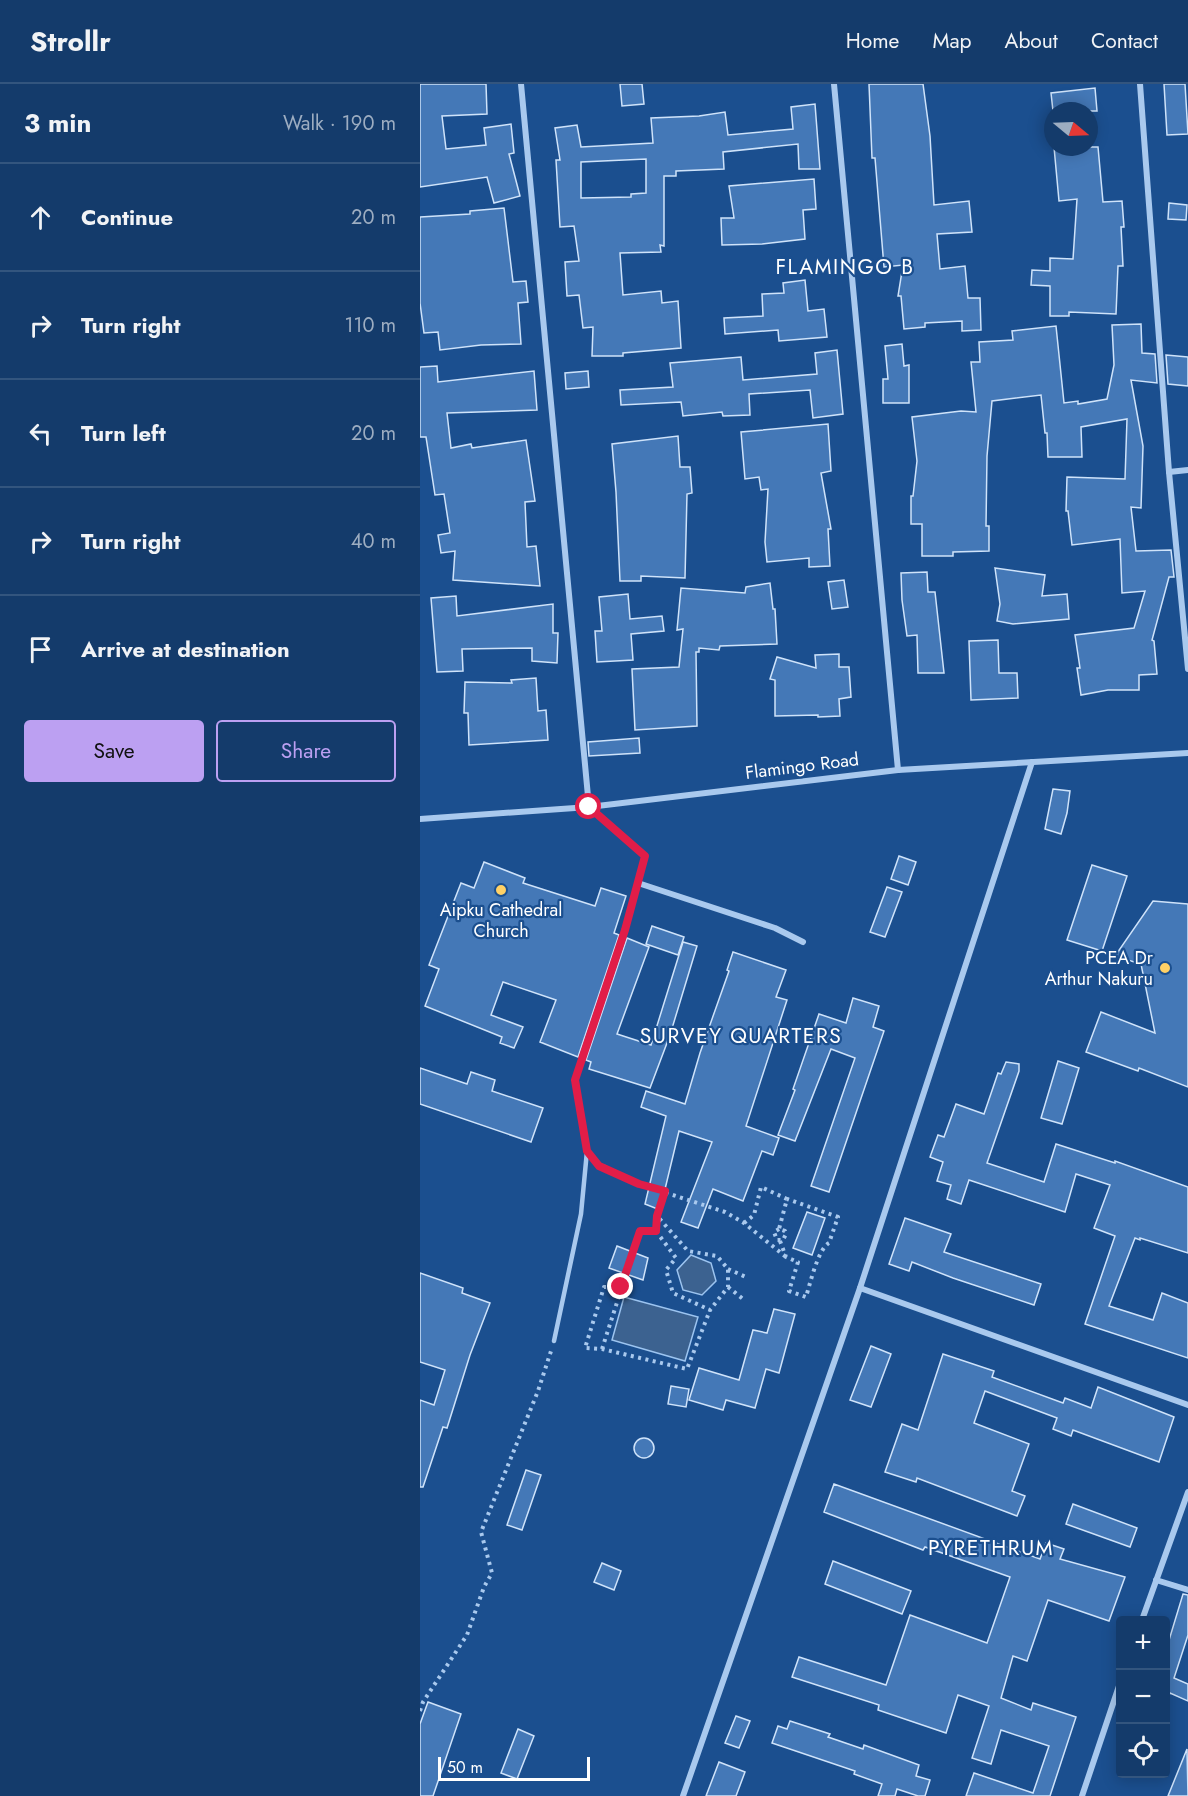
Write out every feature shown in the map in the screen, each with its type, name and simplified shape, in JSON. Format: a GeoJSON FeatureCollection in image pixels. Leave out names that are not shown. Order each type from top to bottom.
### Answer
{"type":"FeatureCollection","features":[{"type":"Feature","properties":{"kind":"street"},"geometry":{"type":"LineString","coordinates":[[521,84],[589,807]]}},
{"type":"Feature","properties":{"kind":"street"},"geometry":{"type":"LineString","coordinates":[[834,84],[898,770]]}},
{"type":"Feature","properties":{"kind":"street"},"geometry":{"type":"LineString","coordinates":[[1140,84],[1169,472],[1188,669]]}},
{"type":"Feature","properties":{"kind":"street"},"geometry":{"type":"LineString","coordinates":[[1169,472],[1188,470]]}},
{"type":"Feature","properties":{"kind":"street","name":"Flamingo Road"},"geometry":{"type":"LineString","coordinates":[[420,819],[589,807],[898,770],[1188,753]]}},
{"type":"Feature","properties":{"kind":"street"},"geometry":{"type":"LineString","coordinates":[[683,1796],[860,1288],[1032,762]]}},
{"type":"Feature","properties":{"kind":"street"},"geometry":{"type":"LineString","coordinates":[[638,883],[775,928],[803,942]]}},
{"type":"Feature","properties":{"kind":"street"},"geometry":{"type":"LineString","coordinates":[[860,1288],[1188,1405]]}},
{"type":"Feature","properties":{"kind":"street"},"geometry":{"type":"LineString","coordinates":[[1143,1616],[1188,1492]]}},
{"type":"Feature","properties":{"kind":"street"},"geometry":{"type":"LineString","coordinates":[[1156,1580],[1188,1590]]}},
{"type":"Feature","properties":{"kind":"street"},"geometry":{"type":"LineString","coordinates":[[1082,1796],[1116,1695]]}},
{"type":"Feature","properties":{"kind":"lane"},"geometry":{"type":"LineString","coordinates":[[554,1341],[581,1214],[587,1151],[575,1080],[625,930],[645,856],[589,807]]}},
{"type":"Feature","properties":{"kind":"path"},"geometry":{"type":"LineString","coordinates":[[587,1151],[599,1166],[639,1184],[725,1212],[744,1223],[786,1257],[798,1262],[789,1291],[806,1298],[817,1261],[824,1246],[829,1243],[838,1217],[761,1187],[754,1215],[744,1223]]}},
{"type":"Feature","properties":{"kind":"path"},"geometry":{"type":"LineString","coordinates":[[665,1191],[657,1216],[656,1231],[676,1258],[666,1270],[673,1293],[710,1310]]}},
{"type":"Feature","properties":{"kind":"path"},"geometry":{"type":"LineString","coordinates":[[786,1257],[774,1232],[779,1228],[787,1199]]}},
{"type":"Feature","properties":{"kind":"path"},"geometry":{"type":"LineString","coordinates":[[657,1216],[688,1251],[717,1256],[728,1269],[746,1277]]}},
{"type":"Feature","properties":{"kind":"path"},"geometry":{"type":"LineString","coordinates":[[779,1228],[786,1234],[780,1241]]}},
{"type":"Feature","properties":{"kind":"path"},"geometry":{"type":"LineString","coordinates":[[602,1349],[640,1231],[656,1231]]}},
{"type":"Feature","properties":{"kind":"path"},"geometry":{"type":"LineString","coordinates":[[621,1287],[604,1287],[585,1348],[602,1349],[687,1369],[710,1310],[728,1287],[728,1269]]}},
{"type":"Feature","properties":{"kind":"path"},"geometry":{"type":"LineString","coordinates":[[728,1287],[743,1299]]}},
{"type":"Feature","properties":{"kind":"path"},"geometry":{"type":"LineString","coordinates":[[420,1711],[423,1702],[467,1635],[484,1587],[492,1573],[481,1532],[538,1391],[554,1341]]}},
{"type":"Feature","properties":{"kind":"water"},"geometry":{"type":"Polygon","coordinates":[[[691,1255],[711,1263],[716,1281],[702,1295],[683,1290],[677,1270],[691,1255]]]}},
{"type":"Feature","properties":{"kind":"water"},"geometry":{"type":"Polygon","coordinates":[[[624,1297],[698,1317],[685,1361],[612,1340],[624,1297]]]}},
{"type":"Feature","properties":{"kind":"building"},"geometry":{"type":"Polygon","coordinates":[[[420,84],[486,84],[487,114],[442,116],[446,149],[486,145],[484,128],[511,124],[514,153],[509,154],[520,196],[494,203],[487,177],[420,187],[420,84]]]}},
{"type":"Feature","properties":{"kind":"building"},"geometry":{"type":"Polygon","coordinates":[[[620,84],[642,84],[644,104],[622,106],[620,84]]]}},
{"type":"Feature","properties":{"kind":"building"},"geometry":{"type":"Polygon","coordinates":[[[869,84],[923,84],[930,136],[934,205],[969,201],[972,232],[937,234],[940,269],[965,266],[968,298],[980,298],[981,330],[962,331],[962,321],[925,323],[925,327],[904,329],[901,296],[898,296],[903,265],[884,267],[875,158],[872,158],[869,84]]]}},
{"type":"Feature","properties":{"kind":"building"},"geometry":{"type":"Polygon","coordinates":[[[1164,84],[1185,84],[1188,134],[1167,135],[1164,84]]]}},
{"type":"Feature","properties":{"kind":"building"},"geometry":{"type":"Polygon","coordinates":[[[1095,88],[1096,102],[1052,102],[1051,93],[1095,88]]]}},
{"type":"Feature","properties":{"kind":"building"},"geometry":{"type":"Polygon","coordinates":[[[815,104],[820,169],[799,169],[798,144],[723,152],[724,169],[676,171],[676,176],[664,176],[664,246],[660,245],[661,252],[620,253],[623,295],[661,291],[662,303],[678,301],[681,348],[623,353],[623,356],[592,356],[593,327],[583,328],[579,295],[567,296],[565,262],[579,261],[574,226],[560,227],[556,160],[560,160],[555,128],[577,125],[581,147],[653,143],[651,118],[699,116],[725,112],[728,135],[793,129],[791,107],[815,104]],[[646,159],[581,162],[581,198],[631,197],[631,194],[646,193],[646,159]]]}},
{"type":"Feature","properties":{"kind":"building"},"geometry":{"type":"Polygon","coordinates":[[[1098,147],[1103,202],[1122,201],[1123,266],[1118,266],[1116,314],[1069,312],[1069,316],[1050,316],[1050,286],[1031,285],[1032,270],[1050,271],[1050,258],[1073,259],[1077,199],[1059,201],[1055,156],[1098,156],[1098,147]]]}},
{"type":"Feature","properties":{"kind":"building"},"geometry":{"type":"Polygon","coordinates":[[[814,179],[816,209],[803,210],[805,239],[762,244],[722,245],[721,218],[734,218],[729,186],[814,179]]]}},
{"type":"Feature","properties":{"kind":"building"},"geometry":{"type":"Polygon","coordinates":[[[1169,203],[1187,205],[1186,220],[1168,219],[1169,203]]]}},
{"type":"Feature","properties":{"kind":"building"},"geometry":{"type":"Polygon","coordinates":[[[504,208],[513,282],[526,281],[528,302],[518,303],[521,344],[481,345],[440,350],[438,332],[424,333],[420,303],[420,217],[470,214],[470,211],[504,208]]]}},
{"type":"Feature","properties":{"kind":"building"},"geometry":{"type":"Polygon","coordinates":[[[805,280],[808,311],[824,309],[827,337],[779,341],[778,330],[725,334],[724,318],[763,316],[762,294],[784,293],[783,283],[805,280]]]}},
{"type":"Feature","properties":{"kind":"building"},"geometry":{"type":"Polygon","coordinates":[[[1141,324],[1142,353],[1155,354],[1157,383],[1131,380],[1143,446],[1141,508],[1131,507],[1136,551],[1171,550],[1174,577],[1169,577],[1152,640],[1154,641],[1157,674],[1139,675],[1139,690],[1108,690],[1081,695],[1075,635],[1134,628],[1145,591],[1122,593],[1120,539],[1072,545],[1068,511],[1066,511],[1067,477],[1125,479],[1127,419],[1081,427],[1082,457],[1048,457],[1041,395],[992,401],[987,456],[986,526],[989,526],[989,551],[953,552],[953,556],[922,556],[922,524],[911,524],[911,496],[913,496],[917,461],[912,417],[961,411],[976,412],[971,362],[980,362],[979,342],[1013,340],[1012,331],[1056,326],[1064,403],[1078,401],[1078,404],[1107,399],[1114,365],[1112,325],[1141,324]]]}},
{"type":"Feature","properties":{"kind":"building"},"geometry":{"type":"Polygon","coordinates":[[[902,344],[904,366],[909,365],[909,403],[883,403],[883,379],[888,379],[885,346],[902,344]]]}},
{"type":"Feature","properties":{"kind":"building"},"geometry":{"type":"Polygon","coordinates":[[[837,350],[843,414],[813,418],[810,390],[749,394],[750,415],[723,416],[722,412],[683,416],[681,402],[621,405],[620,390],[673,387],[670,363],[741,357],[743,380],[817,374],[815,353],[837,350]]]}},
{"type":"Feature","properties":{"kind":"building"},"geometry":{"type":"Polygon","coordinates":[[[1166,355],[1188,357],[1188,386],[1168,384],[1166,355]]]}},
{"type":"Feature","properties":{"kind":"building"},"geometry":{"type":"Polygon","coordinates":[[[437,366],[438,382],[534,371],[537,410],[447,413],[451,448],[471,444],[472,448],[526,440],[535,501],[525,502],[527,547],[536,546],[540,586],[453,580],[455,551],[441,553],[438,535],[450,533],[444,494],[435,495],[426,437],[420,437],[420,367],[437,366]]]}},
{"type":"Feature","properties":{"kind":"building"},"geometry":{"type":"Polygon","coordinates":[[[588,371],[589,387],[566,389],[565,373],[588,371]]]}},
{"type":"Feature","properties":{"kind":"building"},"geometry":{"type":"Polygon","coordinates":[[[828,424],[831,471],[821,473],[831,529],[828,529],[830,566],[809,567],[809,558],[767,562],[765,542],[768,489],[761,490],[759,477],[745,479],[741,432],[828,424]]]}},
{"type":"Feature","properties":{"kind":"building"},"geometry":{"type":"Polygon","coordinates":[[[678,436],[680,467],[690,467],[692,493],[687,494],[685,578],[641,576],[641,581],[620,581],[612,444],[678,436]]]}},
{"type":"Feature","properties":{"kind":"building"},"geometry":{"type":"Polygon","coordinates":[[[995,568],[1045,575],[1042,596],[1067,594],[1069,619],[1013,624],[997,621],[1000,604],[995,568]]]}},
{"type":"Feature","properties":{"kind":"building"},"geometry":{"type":"Polygon","coordinates":[[[927,572],[928,592],[935,592],[944,673],[918,673],[917,635],[907,636],[901,573],[927,572]]]}},
{"type":"Feature","properties":{"kind":"building"},"geometry":{"type":"Polygon","coordinates":[[[844,580],[848,607],[832,609],[828,582],[844,580]]]}},
{"type":"Feature","properties":{"kind":"building"},"geometry":{"type":"Polygon","coordinates":[[[770,583],[773,609],[775,609],[777,644],[720,646],[719,650],[699,648],[699,652],[696,652],[697,726],[635,730],[632,669],[679,667],[683,629],[677,630],[681,588],[745,593],[746,587],[770,583]]]}},
{"type":"Feature","properties":{"kind":"building"},"geometry":{"type":"Polygon","coordinates":[[[628,594],[630,619],[662,616],[664,631],[631,634],[633,660],[597,662],[595,631],[602,631],[599,597],[628,594]]]}},
{"type":"Feature","properties":{"kind":"building"},"geometry":{"type":"Polygon","coordinates":[[[456,596],[457,616],[553,604],[553,633],[558,633],[557,663],[532,661],[532,648],[462,649],[463,671],[437,672],[431,598],[456,596]]]}},
{"type":"Feature","properties":{"kind":"building"},"geometry":{"type":"Polygon","coordinates":[[[998,640],[999,673],[1017,673],[1018,698],[971,700],[969,641],[998,640]]]}},
{"type":"Feature","properties":{"kind":"building"},"geometry":{"type":"Polygon","coordinates":[[[839,654],[839,667],[849,667],[851,697],[839,699],[840,716],[775,716],[775,680],[770,679],[777,657],[816,668],[815,655],[839,654]]]}},
{"type":"Feature","properties":{"kind":"building"},"geometry":{"type":"Polygon","coordinates":[[[536,678],[538,711],[546,710],[548,740],[469,745],[468,713],[464,713],[465,682],[512,683],[511,680],[536,678]]]}},
{"type":"Feature","properties":{"kind":"building"},"geometry":{"type":"Polygon","coordinates":[[[639,738],[640,753],[589,756],[588,742],[639,738]]]}},
{"type":"Feature","properties":{"kind":"building"},"geometry":{"type":"Polygon","coordinates":[[[1053,789],[1070,791],[1061,834],[1045,829],[1053,789]]]}},
{"type":"Feature","properties":{"kind":"building"},"geometry":{"type":"Polygon","coordinates":[[[899,856],[916,862],[908,885],[891,879],[899,856]]]}},
{"type":"Feature","properties":{"kind":"building"},"geometry":{"type":"Polygon","coordinates":[[[484,862],[525,878],[523,883],[595,906],[601,888],[626,896],[614,933],[619,935],[578,1057],[540,1042],[556,1000],[503,982],[491,1015],[523,1027],[514,1048],[500,1043],[502,1037],[425,1006],[439,969],[429,965],[461,883],[474,888],[484,862]]]}},
{"type":"Feature","properties":{"kind":"building"},"geometry":{"type":"Polygon","coordinates":[[[1092,865],[1127,876],[1102,951],[1067,940],[1092,865]]]}},
{"type":"Feature","properties":{"kind":"building"},"geometry":{"type":"Polygon","coordinates":[[[887,887],[902,892],[885,937],[870,932],[887,887]]]}},
{"type":"Feature","properties":{"kind":"building"},"geometry":{"type":"Polygon","coordinates":[[[1153,901],[1188,904],[1188,1087],[1139,1068],[1138,1071],[1086,1052],[1101,1012],[1155,1033],[1141,964],[1115,956],[1153,901]]]}},
{"type":"Feature","properties":{"kind":"building"},"geometry":{"type":"Polygon","coordinates":[[[652,926],[684,937],[678,955],[646,944],[652,926]]]}},
{"type":"Feature","properties":{"kind":"building"},"geometry":{"type":"Polygon","coordinates":[[[627,938],[649,947],[617,1034],[651,1045],[683,942],[697,946],[670,1035],[650,1088],[589,1069],[591,1062],[586,1060],[627,938]]]}},
{"type":"Feature","properties":{"kind":"building"},"geometry":{"type":"Polygon","coordinates":[[[733,952],[786,970],[776,997],[787,1000],[746,1126],[779,1138],[773,1155],[762,1151],[743,1201],[713,1189],[698,1228],[681,1222],[712,1142],[679,1131],[660,1210],[645,1204],[666,1116],[641,1107],[646,1091],[685,1104],[729,971],[727,970],[733,952]]]}},
{"type":"Feature","properties":{"kind":"building"},"geometry":{"type":"Polygon","coordinates":[[[853,998],[879,1006],[873,1027],[884,1031],[829,1192],[811,1186],[855,1058],[831,1049],[795,1141],[778,1135],[819,1014],[846,1023],[853,998]]]}},
{"type":"Feature","properties":{"kind":"building"},"geometry":{"type":"Polygon","coordinates":[[[1058,1061],[1079,1068],[1062,1124],[1041,1118],[1058,1061]]]}},
{"type":"Feature","properties":{"kind":"building"},"geometry":{"type":"Polygon","coordinates":[[[1006,1062],[1019,1064],[1019,1071],[987,1163],[1044,1182],[1056,1144],[1115,1163],[1115,1161],[1188,1187],[1188,1253],[1135,1238],[1109,1306],[1153,1320],[1162,1293],[1188,1303],[1188,1358],[1085,1324],[1115,1236],[1094,1228],[1110,1185],[1076,1174],[1065,1212],[969,1180],[961,1204],[947,1199],[951,1185],[937,1181],[943,1162],[930,1157],[938,1135],[944,1137],[956,1104],[984,1114],[998,1073],[1001,1074],[1006,1062]]]}},
{"type":"Feature","properties":{"kind":"building"},"geometry":{"type":"Polygon","coordinates":[[[420,1068],[467,1084],[471,1072],[495,1080],[492,1091],[543,1108],[531,1142],[420,1104],[420,1068]]]}},
{"type":"Feature","properties":{"kind":"building"},"geometry":{"type":"Polygon","coordinates":[[[807,1212],[825,1218],[812,1255],[793,1248],[807,1212]]]}},
{"type":"Feature","properties":{"kind":"building"},"geometry":{"type":"Polygon","coordinates":[[[905,1218],[951,1234],[944,1252],[1041,1284],[1034,1305],[912,1262],[909,1271],[889,1264],[905,1218]]]}},
{"type":"Feature","properties":{"kind":"building"},"geometry":{"type":"Polygon","coordinates":[[[617,1246],[648,1258],[643,1280],[609,1268],[617,1246]]]}},
{"type":"Feature","properties":{"kind":"building"},"geometry":{"type":"Polygon","coordinates":[[[420,1273],[463,1288],[462,1293],[490,1303],[470,1355],[447,1428],[443,1427],[423,1487],[420,1487],[420,1400],[434,1405],[445,1370],[420,1362],[420,1273]]]}},
{"type":"Feature","properties":{"kind":"building"},"geometry":{"type":"Polygon","coordinates":[[[774,1309],[795,1314],[779,1373],[766,1369],[755,1408],[726,1400],[723,1410],[689,1400],[699,1368],[739,1380],[753,1330],[767,1333],[774,1309]]]}},
{"type":"Feature","properties":{"kind":"building"},"geometry":{"type":"Polygon","coordinates":[[[871,1346],[891,1354],[871,1407],[850,1400],[871,1346]]]}},
{"type":"Feature","properties":{"kind":"building"},"geometry":{"type":"Polygon","coordinates":[[[943,1354],[994,1371],[992,1377],[1063,1403],[1065,1398],[1091,1408],[1098,1387],[1174,1417],[1159,1462],[1073,1430],[1071,1436],[1053,1429],[1057,1418],[985,1391],[974,1423],[1029,1444],[1012,1491],[1025,1496],[1017,1516],[917,1478],[916,1482],[885,1472],[902,1424],[918,1430],[943,1354]]]}},
{"type":"Feature","properties":{"kind":"building"},"geometry":{"type":"Polygon","coordinates":[[[671,1386],[689,1389],[686,1407],[668,1404],[671,1386]]]}},
{"type":"Feature","properties":{"kind":"building"},"geometry":{"type":"Polygon","coordinates":[[[640,1438],[648,1438],[654,1444],[654,1452],[648,1458],[640,1458],[634,1452],[634,1444],[640,1438]]]}},
{"type":"Feature","properties":{"kind":"building"},"geometry":{"type":"Polygon","coordinates":[[[526,1470],[541,1475],[522,1530],[507,1525],[526,1470]]]}},
{"type":"Feature","properties":{"kind":"building"},"geometry":{"type":"Polygon","coordinates":[[[834,1484],[1040,1559],[1046,1543],[1064,1549],[1060,1559],[1125,1577],[1109,1621],[1048,1600],[1027,1661],[1013,1656],[1001,1698],[1031,1710],[1033,1703],[1076,1717],[1050,1796],[966,1796],[974,1773],[1033,1793],[1049,1746],[1001,1730],[991,1764],[972,1758],[989,1706],[958,1695],[946,1733],[878,1710],[879,1705],[792,1677],[799,1657],[886,1685],[910,1615],[987,1643],[1010,1577],[925,1547],[923,1550],[824,1512],[834,1484]]]}},
{"type":"Feature","properties":{"kind":"building"},"geometry":{"type":"Polygon","coordinates":[[[1073,1504],[1137,1528],[1130,1547],[1066,1524],[1073,1504]]]}},
{"type":"Feature","properties":{"kind":"building"},"geometry":{"type":"Polygon","coordinates":[[[833,1561],[911,1591],[902,1614],[825,1584],[833,1561]]]}},
{"type":"Feature","properties":{"kind":"building"},"geometry":{"type":"Polygon","coordinates":[[[602,1563],[621,1571],[614,1590],[594,1582],[602,1563]]]}},
{"type":"Feature","properties":{"kind":"building"},"geometry":{"type":"Polygon","coordinates":[[[1183,1594],[1188,1595],[1188,1635],[1174,1678],[1188,1684],[1188,1701],[1170,1693],[1170,1637],[1183,1594]]]}},
{"type":"Feature","properties":{"kind":"building"},"geometry":{"type":"Polygon","coordinates":[[[428,1702],[461,1714],[433,1796],[420,1796],[420,1724],[428,1702]]]}},
{"type":"Feature","properties":{"kind":"building"},"geometry":{"type":"Polygon","coordinates":[[[736,1716],[750,1721],[739,1748],[725,1743],[736,1716]]]}},
{"type":"Feature","properties":{"kind":"building"},"geometry":{"type":"Polygon","coordinates":[[[790,1721],[830,1734],[828,1737],[863,1749],[864,1745],[919,1765],[916,1776],[930,1780],[925,1796],[897,1789],[895,1796],[878,1796],[882,1784],[854,1774],[855,1771],[772,1743],[778,1726],[787,1729],[790,1721]]]}},
{"type":"Feature","properties":{"kind":"building"},"geometry":{"type":"Polygon","coordinates":[[[518,1729],[534,1736],[517,1779],[501,1773],[518,1729]]]}},
{"type":"Feature","properties":{"kind":"building"},"geometry":{"type":"Polygon","coordinates":[[[1187,1749],[1188,1796],[1168,1796],[1187,1749]]]}},
{"type":"Feature","properties":{"kind":"building"},"geometry":{"type":"Polygon","coordinates":[[[719,1762],[745,1772],[736,1796],[706,1796],[719,1762]]]}},
{"type":"Feature","properties":{"kind":"place","name":"Aipku Cathedral Church"},"geometry":{"type":"Point","coordinates":[501,890]}},
{"type":"Feature","properties":{"kind":"place","name":"PCEA Dr Arthur Nakuru"},"geometry":{"type":"Point","coordinates":[1165,968]}},
{"type":"Feature","properties":{"kind":"district","name":"FLAMINGO B"},"geometry":{"type":"Point","coordinates":[845,267]}},
{"type":"Feature","properties":{"kind":"district","name":"SURVEY QUARTERS"},"geometry":{"type":"Point","coordinates":[741,1036]}},
{"type":"Feature","properties":{"kind":"district","name":"PYRETHRUM"},"geometry":{"type":"Point","coordinates":[991,1548]}},
{"type":"Feature","properties":{"kind":"route"},"geometry":{"type":"LineString","coordinates":[[589,807],[645,856],[625,930],[575,1080],[587,1151],[599,1166],[639,1184],[665,1191],[657,1216],[656,1231],[640,1231],[621,1287]]}}]}
